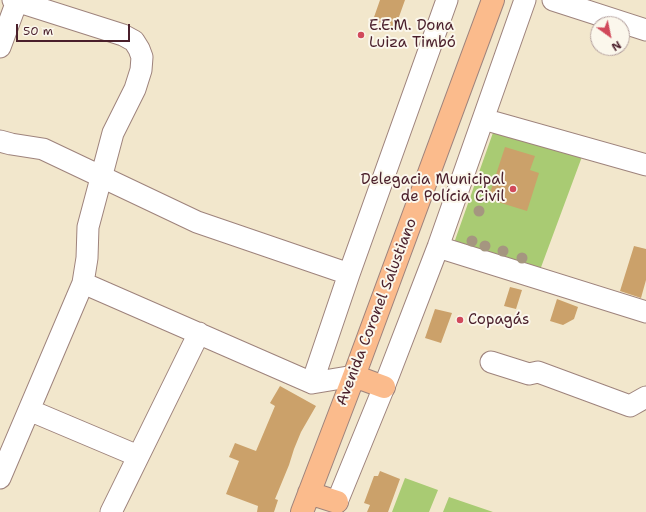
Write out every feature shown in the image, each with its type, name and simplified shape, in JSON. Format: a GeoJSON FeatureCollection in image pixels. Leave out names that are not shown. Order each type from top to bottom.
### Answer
{"type":"FeatureCollection","features":[{"type":"Feature","properties":{"kind":"main road","name":"Avenida Coronel Salustiano"},"geometry":{"type":"LineString","coordinates":[[306,503],[493,0]]}},
{"type":"Feature","properties":{"kind":"main road"},"geometry":{"type":"LineString","coordinates":[[354,376],[384,387]]}},
{"type":"Feature","properties":{"kind":"main road"},"geometry":{"type":"LineString","coordinates":[[306,503],[337,502]]}},
{"type":"Feature","properties":{"kind":"street"},"geometry":{"type":"LineString","coordinates":[[312,383],[349,274],[447,0]]}},
{"type":"Feature","properties":{"kind":"street"},"geometry":{"type":"LineString","coordinates":[[337,502],[384,387],[438,247],[525,0]]}},
{"type":"Feature","properties":{"kind":"street"},"geometry":{"type":"LineString","coordinates":[[553,0],[646,30]]}},
{"type":"Feature","properties":{"kind":"street"},"geometry":{"type":"LineString","coordinates":[[0,47],[15,1],[123,35],[134,41],[142,57],[141,70],[135,89],[113,133],[88,227],[88,258],[83,283],[0,478]]}},
{"type":"Feature","properties":{"kind":"street"},"geometry":{"type":"LineString","coordinates":[[483,119],[646,165]]}},
{"type":"Feature","properties":{"kind":"street"},"geometry":{"type":"LineString","coordinates":[[0,141],[43,149],[197,222],[349,274]]}},
{"type":"Feature","properties":{"kind":"street"},"geometry":{"type":"LineString","coordinates":[[438,247],[646,310]]}},
{"type":"Feature","properties":{"kind":"street"},"geometry":{"type":"LineString","coordinates":[[83,283],[312,383],[354,376]]}},
{"type":"Feature","properties":{"kind":"street"},"geometry":{"type":"LineString","coordinates":[[117,509],[138,456],[199,333]]}},
{"type":"Feature","properties":{"kind":"street"},"geometry":{"type":"LineString","coordinates":[[491,362],[529,374],[538,372],[630,406],[646,397]]}},
{"type":"Feature","properties":{"kind":"street"},"geometry":{"type":"LineString","coordinates":[[29,410],[138,456]]}},
{"type":"Feature","properties":{"kind":"green space"},"geometry":{"type":"Polygon","coordinates":[[[495,127],[583,154],[540,270],[454,243],[495,127]]]}},
{"type":"Feature","properties":{"kind":"green space"},"geometry":{"type":"Polygon","coordinates":[[[405,478],[438,490],[429,512],[392,512],[405,478]]]}},
{"type":"Feature","properties":{"kind":"green space"},"geometry":{"type":"Polygon","coordinates":[[[449,497],[493,512],[443,512],[449,497]]]}},
{"type":"Feature","properties":{"kind":"building"},"geometry":{"type":"Polygon","coordinates":[[[380,0],[405,0],[395,28],[373,20],[380,0]]]}},
{"type":"Feature","properties":{"kind":"building","name":"Delegacia Municipal de Polícia Civil"},"geometry":{"type":"Polygon","coordinates":[[[505,147],[535,156],[530,170],[539,173],[527,211],[488,199],[505,147]]]}},
{"type":"Feature","properties":{"kind":"building"},"geometry":{"type":"Polygon","coordinates":[[[634,246],[646,249],[646,280],[641,298],[620,291],[634,246]]]}},
{"type":"Feature","properties":{"kind":"building"},"geometry":{"type":"Polygon","coordinates":[[[510,287],[522,290],[516,309],[504,306],[510,287]]]}},
{"type":"Feature","properties":{"kind":"building"},"geometry":{"type":"Polygon","coordinates":[[[557,299],[578,307],[574,319],[563,325],[550,321],[557,299]]]}},
{"type":"Feature","properties":{"kind":"building"},"geometry":{"type":"Polygon","coordinates":[[[435,309],[452,313],[441,343],[425,338],[435,309]]]}},
{"type":"Feature","properties":{"kind":"building"},"geometry":{"type":"Polygon","coordinates":[[[280,386],[316,406],[301,432],[294,449],[275,499],[278,500],[274,512],[257,512],[258,506],[226,494],[239,461],[229,457],[235,443],[256,451],[275,406],[270,403],[280,386]]]}},
{"type":"Feature","properties":{"kind":"building"},"geometry":{"type":"Polygon","coordinates":[[[380,471],[400,479],[388,512],[367,512],[370,505],[364,503],[374,476],[378,476],[380,471]]]}},
{"type":"Feature","properties":{"kind":"place","name":"E.E.M. Dona Luiza Timbó"},"geometry":{"type":"Point","coordinates":[361,35]}},
{"type":"Feature","properties":{"kind":"place","name":"Delegacia Municipal de Polícia Civil"},"geometry":{"type":"Point","coordinates":[513,189]}},
{"type":"Feature","properties":{"kind":"place","name":"Copagás"},"geometry":{"type":"Point","coordinates":[460,320]}}]}
